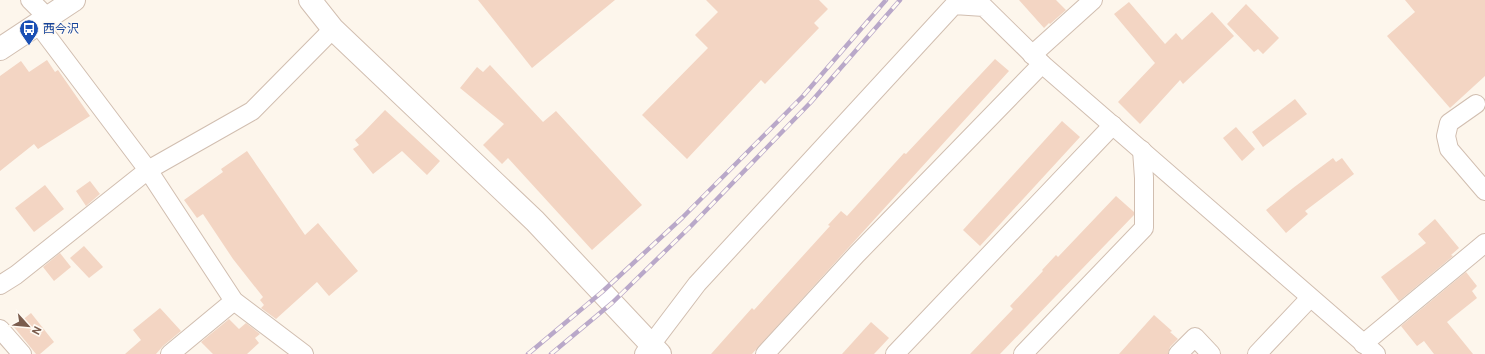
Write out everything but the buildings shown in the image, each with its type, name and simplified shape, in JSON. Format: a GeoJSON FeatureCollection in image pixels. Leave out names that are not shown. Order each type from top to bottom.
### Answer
{"type":"FeatureCollection","features":[{"type":"Feature","properties":{"kind":"street"},"geometry":{"type":"LineString","coordinates":[[30,0],[43,21],[148,170],[234,301],[304,354]]}},
{"type":"Feature","properties":{"kind":"street"},"geometry":{"type":"LineString","coordinates":[[0,49],[74,0]]}},
{"type":"Feature","properties":{"kind":"street"},"geometry":{"type":"LineString","coordinates":[[310,0],[333,29],[535,221],[652,351],[697,284],[954,5],[984,7],[1038,59],[1369,349],[1485,243]]}},
{"type":"Feature","properties":{"kind":"street"},"geometry":{"type":"LineString","coordinates":[[765,354],[1093,0]]}},
{"type":"Feature","properties":{"kind":"street"},"geometry":{"type":"LineString","coordinates":[[0,285],[16,275],[148,170],[252,110],[333,29]]}},
{"type":"Feature","properties":{"kind":"street"},"geometry":{"type":"LineString","coordinates":[[1476,104],[1449,123],[1446,136],[1449,149],[1485,191]]}},
{"type":"Feature","properties":{"kind":"street"},"geometry":{"type":"LineString","coordinates":[[895,354],[1113,125]]}},
{"type":"Feature","properties":{"kind":"street"},"geometry":{"type":"LineString","coordinates":[[1023,354],[1144,228],[1144,178],[1142,150]]}},
{"type":"Feature","properties":{"kind":"street"},"geometry":{"type":"LineString","coordinates":[[1257,354],[1310,298]]}},
{"type":"Feature","properties":{"kind":"street"},"geometry":{"type":"LineString","coordinates":[[170,354],[234,301]]}},
{"type":"Feature","properties":{"kind":"street"},"geometry":{"type":"LineString","coordinates":[[0,329],[22,354]]}},
{"type":"Feature","properties":{"kind":"street"},"geometry":{"type":"LineString","coordinates":[[1178,354],[1194,337],[1211,354]]}},
{"type":"Feature","properties":{"kind":"railway"},"geometry":{"type":"LineString","coordinates":[[528,354],[602,292],[682,218],[803,96],[886,0]]}},
{"type":"Feature","properties":{"kind":"railway"},"geometry":{"type":"LineString","coordinates":[[551,354],[612,303],[691,226],[811,102],[900,0]]}},
{"type":"Feature","properties":{"kind":"place","name":"西今沢"},"geometry":{"type":"Point","coordinates":[29,46]}}]}
